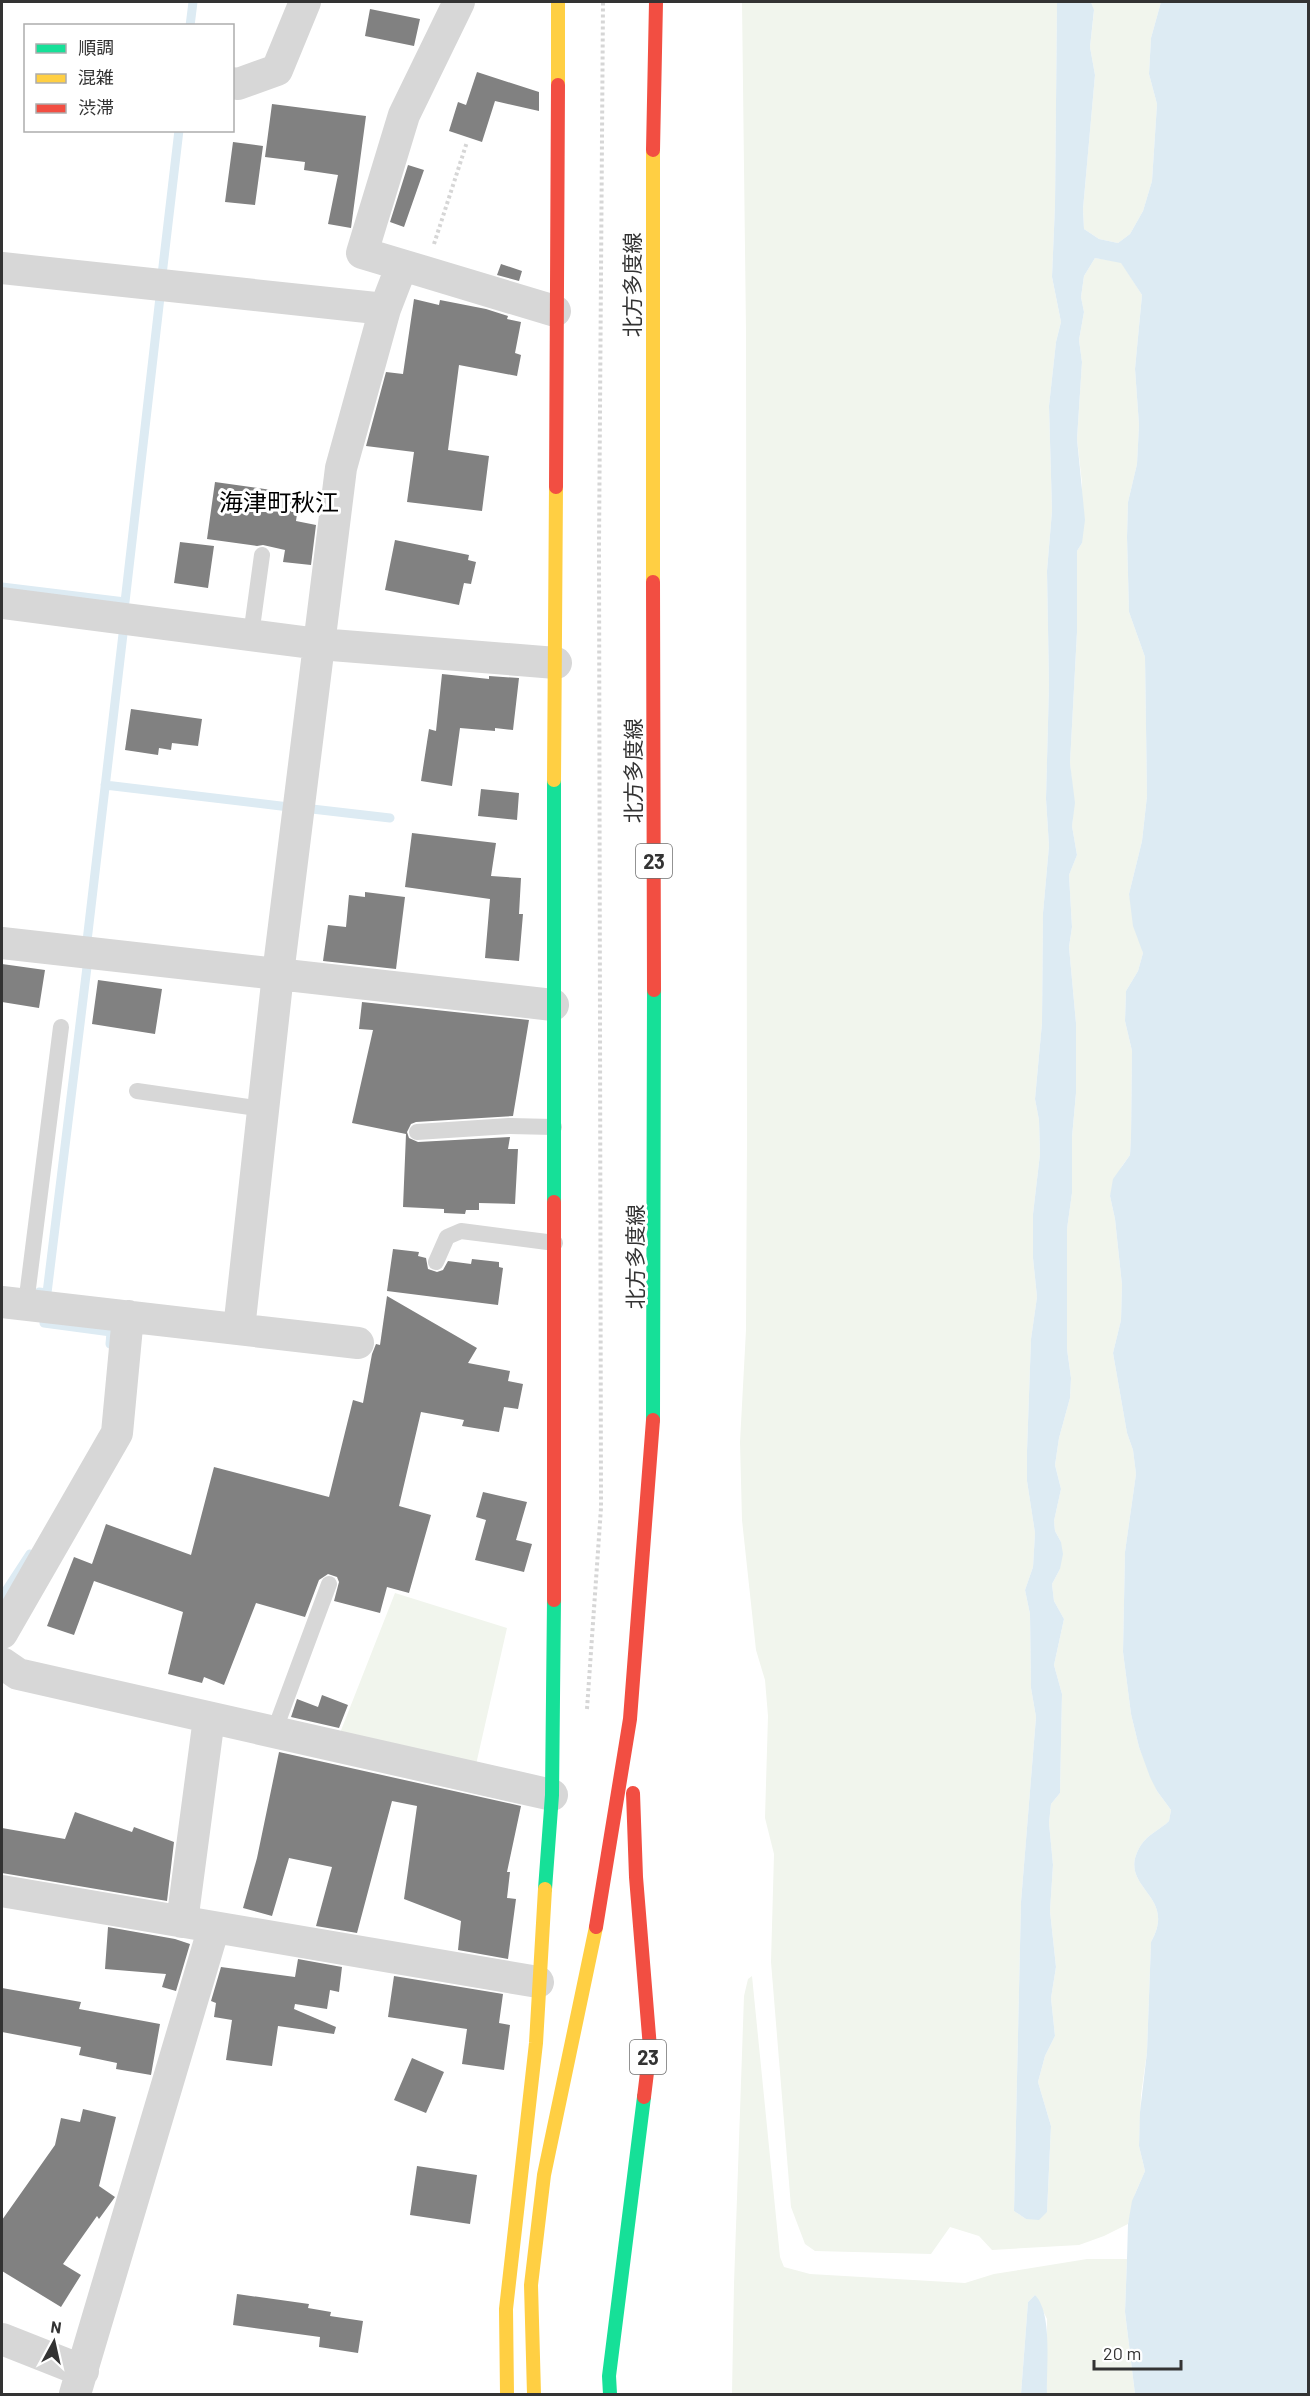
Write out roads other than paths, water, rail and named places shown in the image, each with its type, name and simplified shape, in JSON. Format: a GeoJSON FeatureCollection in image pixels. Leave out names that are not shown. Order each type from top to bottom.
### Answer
{"type":"FeatureCollection","features":[{"type":"Feature","properties":{"kind":"main road"},"geometry":{"type":"LineString","coordinates":[[507,2394],[506,2308],[536,2043],[538,1982],[552,1795],[555,1524],[553,1005],[558,2]]}},
{"type":"Feature","properties":{"kind":"main road","name":"北方多度線"},"geometry":{"type":"LineString","coordinates":[[630,1719],[655,1399],[652,229],[656,2]]}},
{"type":"Feature","properties":{"kind":"main road"},"geometry":{"type":"LineString","coordinates":[[534,2394],[531,2285],[544,2175],[596,1924],[630,1719]]}},
{"type":"Feature","properties":{"kind":"main road","name":"23"},"geometry":{"type":"LineString","coordinates":[[610,2394],[609,2376],[650,2048],[636,1877],[630,1719]]}},
{"type":"Feature","properties":{"kind":"street"},"geometry":{"type":"LineString","coordinates":[[234,83],[238,84],[277,70],[305,2]]}},
{"type":"Feature","properties":{"kind":"street"},"geometry":{"type":"LineString","coordinates":[[459,2],[404,115],[362,253],[555,311]]}},
{"type":"Feature","properties":{"kind":"street"},"geometry":{"type":"LineString","coordinates":[[2,268],[385,309]]}},
{"type":"Feature","properties":{"kind":"street"},"geometry":{"type":"LineString","coordinates":[[239,1329],[278,974],[341,468],[385,309],[413,268]]}},
{"type":"Feature","properties":{"kind":"street"},"geometry":{"type":"LineString","coordinates":[[2,603],[319,644],[556,663]]}},
{"type":"Feature","properties":{"kind":"street"},"geometry":{"type":"LineString","coordinates":[[2,943],[553,1005]]}},
{"type":"Feature","properties":{"kind":"street"},"geometry":{"type":"LineString","coordinates":[[14,1303],[358,1343]]}},
{"type":"Feature","properties":{"kind":"street"},"geometry":{"type":"LineString","coordinates":[[2,1633],[117,1434],[128,1316]]}},
{"type":"Feature","properties":{"kind":"street"},"geometry":{"type":"LineString","coordinates":[[2,1663],[18,1674],[552,1795]]}},
{"type":"Feature","properties":{"kind":"street"},"geometry":{"type":"LineString","coordinates":[[182,1922],[209,1718]]}},
{"type":"Feature","properties":{"kind":"street"},"geometry":{"type":"LineString","coordinates":[[2,1891],[538,1982]]}},
{"type":"Feature","properties":{"kind":"street"},"geometry":{"type":"LineString","coordinates":[[2,2339],[79,2383],[214,1927]]}},
{"type":"Feature","properties":{"kind":"lane"},"geometry":{"type":"LineString","coordinates":[[251,635],[262,555]]}},
{"type":"Feature","properties":{"kind":"lane"},"geometry":{"type":"LineString","coordinates":[[14,1303],[61,1027]]}},
{"type":"Feature","properties":{"kind":"lane"},"geometry":{"type":"LineString","coordinates":[[137,1091],[263,1109]]}},
{"type":"Feature","properties":{"kind":"lane"},"geometry":{"type":"LineString","coordinates":[[417,1132],[509,1126],[554,1127]]}},
{"type":"Feature","properties":{"kind":"lane"},"geometry":{"type":"LineString","coordinates":[[436,1262],[447,1237],[461,1231],[555,1243]]}},
{"type":"Feature","properties":{"kind":"lane"},"geometry":{"type":"LineString","coordinates":[[274,1732],[329,1584]]}},
{"type":"Feature","properties":{"kind":"waterway"},"geometry":{"type":"LineString","coordinates":[[190,24],[193,2]]}},
{"type":"Feature","properties":{"kind":"waterway"},"geometry":{"type":"LineString","coordinates":[[162,275],[179,132]]}},
{"type":"Feature","properties":{"kind":"waterway"},"geometry":{"type":"LineString","coordinates":[[2,587],[125,602],[160,297]]}},
{"type":"Feature","properties":{"kind":"waterway"},"geometry":{"type":"LineString","coordinates":[[87,941],[123,634]]}},
{"type":"Feature","properties":{"kind":"waterway"},"geometry":{"type":"LineString","coordinates":[[105,785],[289,807],[288,813]]}},
{"type":"Feature","properties":{"kind":"waterway"},"geometry":{"type":"LineString","coordinates":[[312,809],[390,818]]}},
{"type":"Feature","properties":{"kind":"waterway"},"geometry":{"type":"LineString","coordinates":[[39,1292],[47,1293],[87,967]]}},
{"type":"Feature","properties":{"kind":"waterway"},"geometry":{"type":"LineString","coordinates":[[44,1323],[111,1332],[110,1344]]}},
{"type":"Feature","properties":{"kind":"waterway"},"geometry":{"type":"LineString","coordinates":[[2,1597],[30,1554]]}},
{"type":"Feature","properties":{"kind":"district","name":"海津町秋江"},"geometry":{"type":"Point","coordinates":[279,501]}}]}
